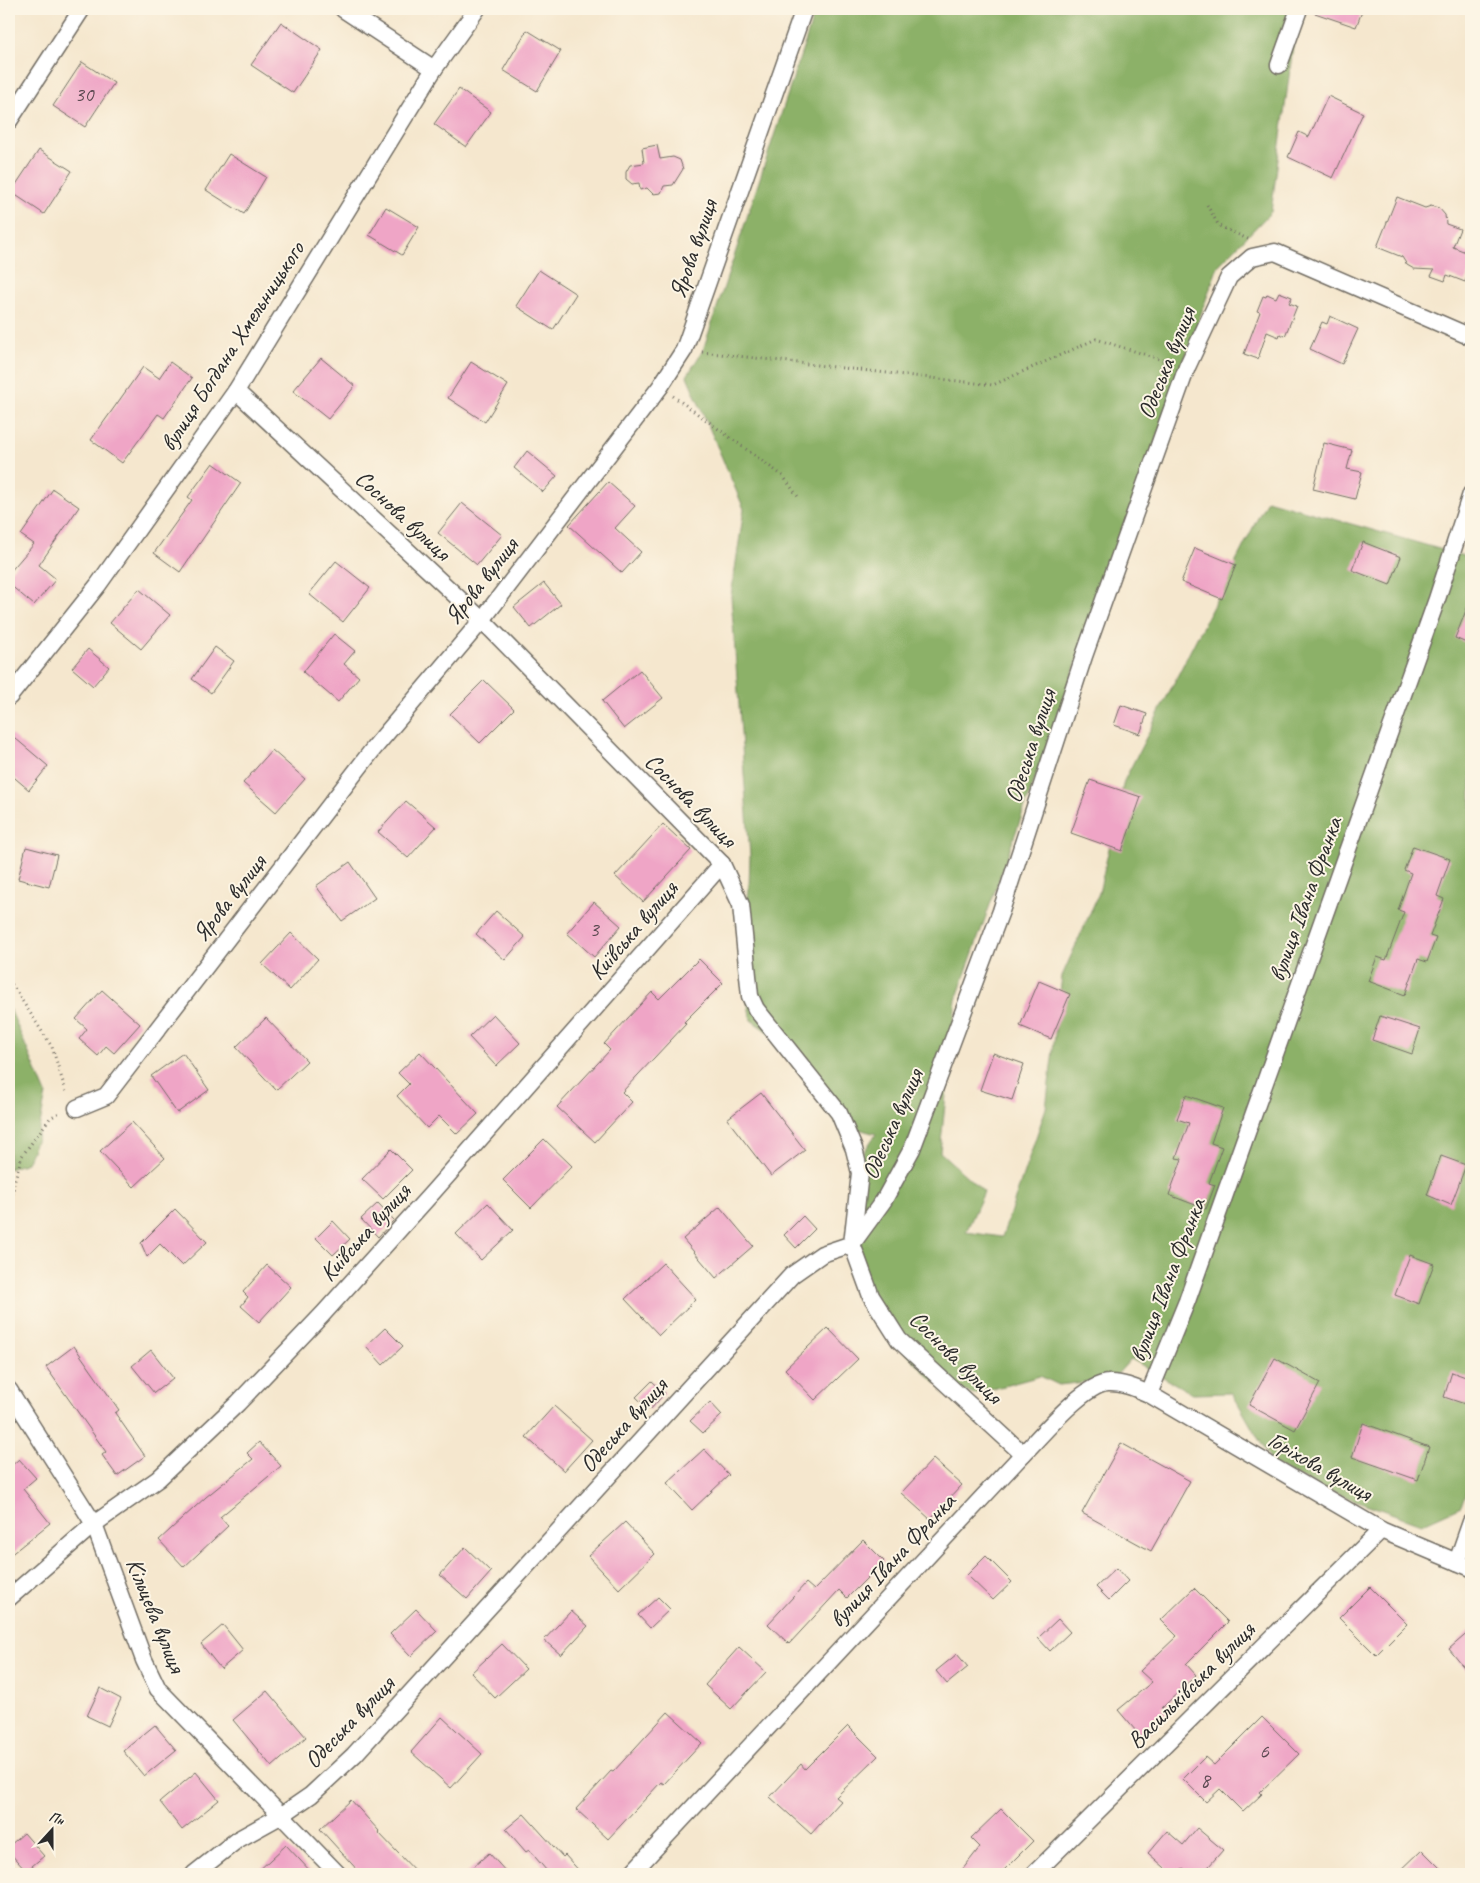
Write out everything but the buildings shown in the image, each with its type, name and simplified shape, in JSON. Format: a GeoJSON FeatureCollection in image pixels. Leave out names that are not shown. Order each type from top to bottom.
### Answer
{"type":"FeatureCollection","features":[{"type":"Feature","properties":{"kind":"street"},"geometry":{"type":"LineString","coordinates":[[9,120],[82,9]]}},
{"type":"Feature","properties":{"kind":"street"},"geometry":{"type":"LineString","coordinates":[[343,9],[434,69]]}},
{"type":"Feature","properties":{"kind":"street","name":"вулиця Богдана Хмельницького"},"geometry":{"type":"LineString","coordinates":[[9,697],[98,586],[236,391],[434,69],[477,9]]}},
{"type":"Feature","properties":{"kind":"street","name":"Ярова вулиця"},"geometry":{"type":"LineString","coordinates":[[74,1108],[106,1096],[374,748],[482,620],[660,387],[684,350],[804,9]]}},
{"type":"Feature","properties":{"kind":"street"},"geometry":{"type":"LineString","coordinates":[[1279,65],[1299,9]]}},
{"type":"Feature","properties":{"kind":"street"},"geometry":{"type":"LineString","coordinates":[[1275,252],[1471,337]]}},
{"type":"Feature","properties":{"kind":"street","name":"Одеська вулиця"},"geometry":{"type":"LineString","coordinates":[[194,1874],[236,1840],[282,1815],[311,1795],[354,1755],[792,1275],[822,1254],[852,1244],[884,1200],[912,1149],[1001,911],[1084,656],[1187,367],[1229,277],[1252,257],[1275,252]]}},
{"type":"Feature","properties":{"kind":"street","name":"Соснова вулиця"},"geometry":{"type":"LineString","coordinates":[[236,391],[482,620],[722,864],[741,904],[750,996],[756,1009],[839,1113],[854,1149],[860,1173],[852,1244],[872,1296],[899,1340],[1023,1454]]}},
{"type":"Feature","properties":{"kind":"street","name":"вулиця Івана Франка"},"geometry":{"type":"LineString","coordinates":[[632,1874],[1023,1454],[1078,1399],[1093,1388],[1108,1383],[1127,1386],[1150,1394],[1187,1301],[1437,599],[1471,494]]}},
{"type":"Feature","properties":{"kind":"street","name":"Київська вулиця"},"geometry":{"type":"LineString","coordinates":[[9,1598],[94,1524],[158,1479],[238,1403],[323,1314],[433,1192],[722,864]]}},
{"type":"Feature","properties":{"kind":"street","name":"Кільцева вулиця"},"geometry":{"type":"LineString","coordinates":[[9,1390],[94,1524],[144,1660],[158,1689],[338,1874]]}},
{"type":"Feature","properties":{"kind":"street","name":"Горіхова вулиця"},"geometry":{"type":"LineString","coordinates":[[1150,1394],[1381,1530],[1464,1565]]}},
{"type":"Feature","properties":{"kind":"street"},"geometry":{"type":"LineString","coordinates":[[1464,1565],[1471,1522]]}},
{"type":"Feature","properties":{"kind":"street","name":"Васильківська вулиця"},"geometry":{"type":"LineString","coordinates":[[1034,1874],[1381,1530]]}},
{"type":"Feature","properties":{"kind":"path"},"geometry":{"type":"LineString","coordinates":[[1207,205],[1219,226],[1275,252]]}},
{"type":"Feature","properties":{"kind":"path"},"geometry":{"type":"LineString","coordinates":[[684,350],[993,385],[1096,339],[1187,367]]}},
{"type":"Feature","properties":{"kind":"path"},"geometry":{"type":"LineString","coordinates":[[660,387],[784,476],[799,498]]}},
{"type":"Feature","properties":{"kind":"path"},"geometry":{"type":"LineString","coordinates":[[9,980],[52,1047],[74,1108],[50,1118],[22,1156],[15,1179],[9,1219]]}},
{"type":"Feature","properties":{"kind":"green space"},"geometry":{"type":"Polygon","coordinates":[[[816,9],[1304,9],[1296,24],[1271,212],[1218,266],[956,1000],[940,1152],[984,1192],[966,1232],[1002,1237],[1046,1108],[1062,976],[1099,893],[1124,781],[1267,500],[1471,558],[1471,1477],[1461,1506],[1421,1524],[1319,1487],[1273,1464],[1232,1393],[1193,1394],[1131,1359],[1113,1379],[1059,1385],[1040,1376],[975,1394],[935,1383],[869,1314],[859,1258],[861,1156],[876,1134],[841,1124],[769,1033],[751,1020],[740,964],[749,889],[750,856],[731,596],[744,509],[687,376],[703,350],[816,9]]]}},
{"type":"Feature","properties":{"kind":"green space"},"geometry":{"type":"Polygon","coordinates":[[[9,1009],[46,1094],[37,1139],[27,1163],[9,1169],[9,1009]]]}}]}
